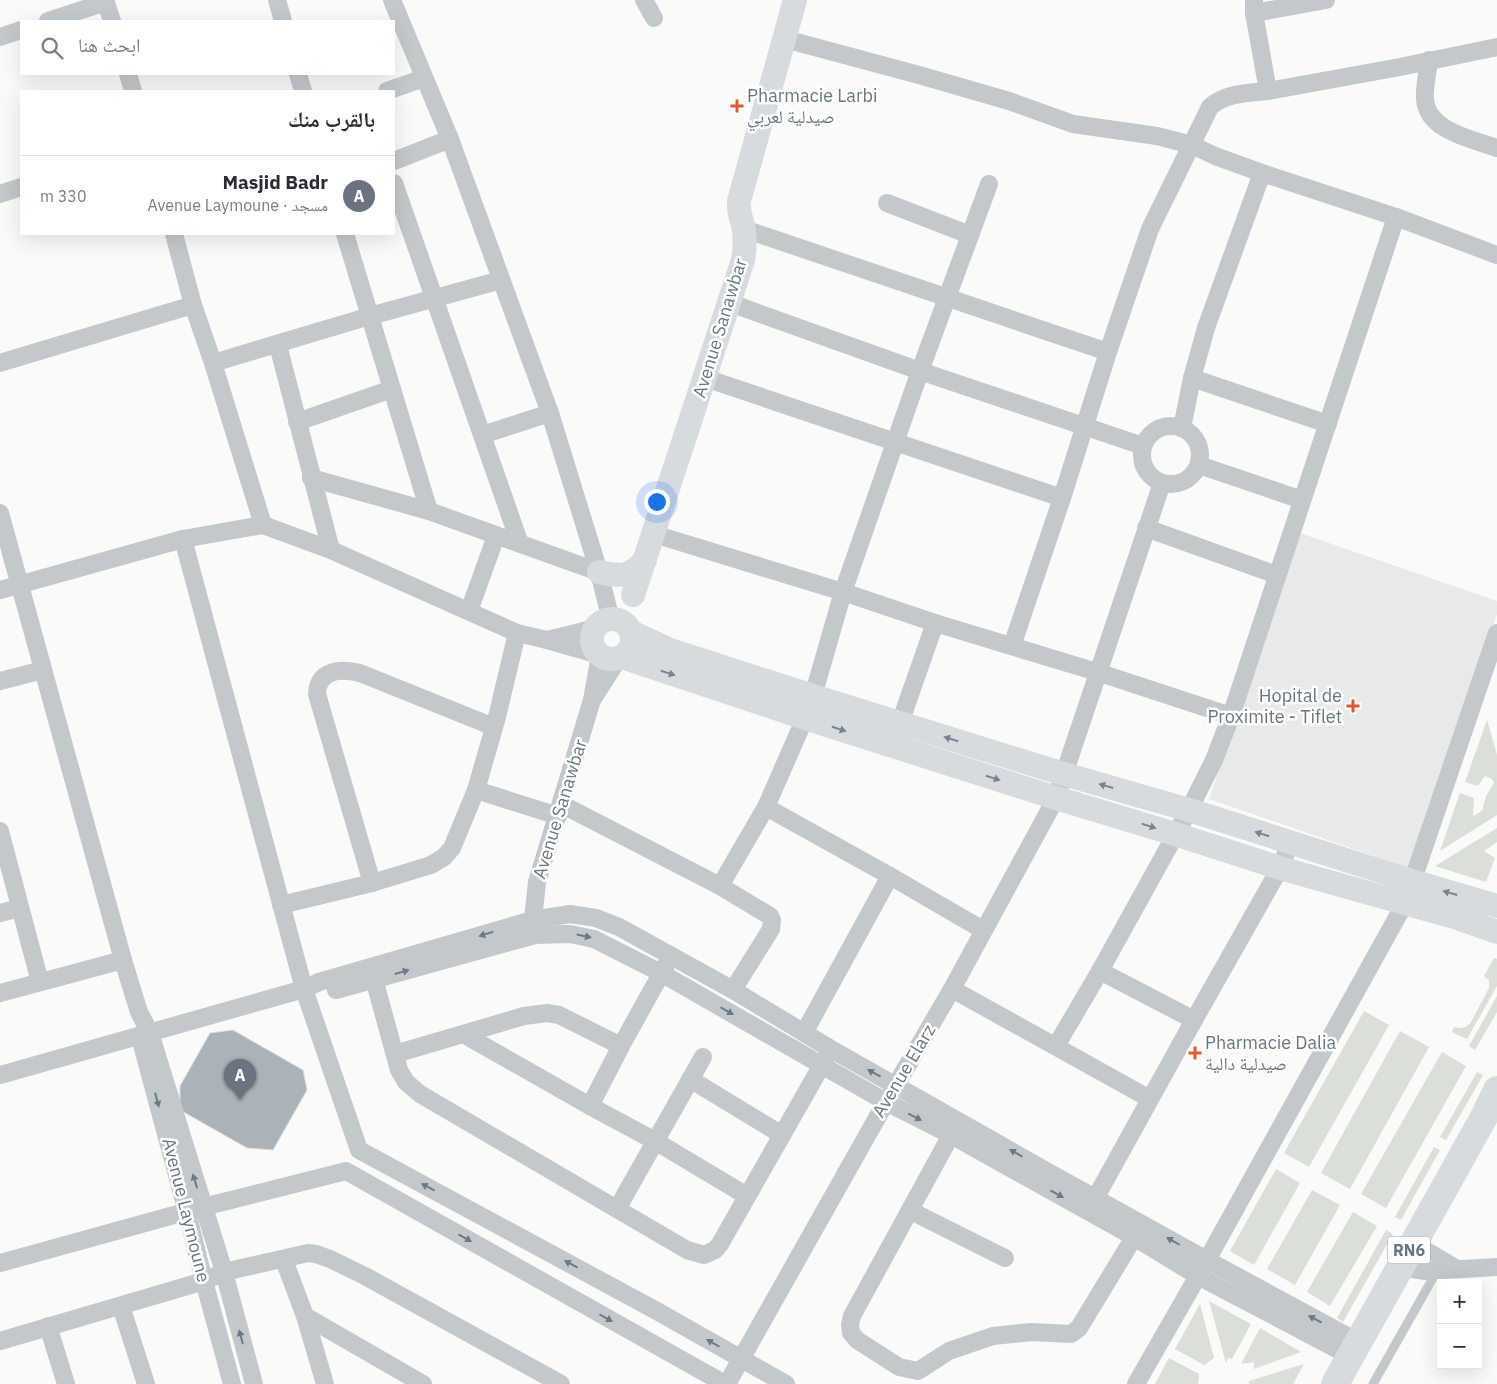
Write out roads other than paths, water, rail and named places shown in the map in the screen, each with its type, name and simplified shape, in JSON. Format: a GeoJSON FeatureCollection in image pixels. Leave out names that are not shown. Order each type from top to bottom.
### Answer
{"type":"FeatureCollection","features":[{"type":"Feature","properties":{"kind":"main road","name":"RN6"},"geometry":{"type":"LineString","coordinates":[[1334,1384],[1491,1107],[1497,1090]]}},
{"type":"Feature","properties":{"kind":"street"},"geometry":{"type":"LineString","coordinates":[[277,0],[283,20]]}},
{"type":"Feature","properties":{"kind":"street"},"geometry":{"type":"LineString","coordinates":[[0,590],[183,539],[262,525],[331,550],[517,633],[614,657],[630,649],[632,644],[616,625],[550,413],[450,139],[424,78],[395,20],[392,0]]}},
{"type":"Feature","properties":{"kind":"street"},"geometry":{"type":"LineString","coordinates":[[644,0],[654,18]]}},
{"type":"Feature","properties":{"kind":"street","name":"Avenue Sanawbar"},"geometry":{"type":"LineString","coordinates":[[616,625],[627,617],[743,260],[745,247],[744,229],[738,213],[739,201],[795,0]]}},
{"type":"Feature","properties":{"kind":"street"},"geometry":{"type":"LineString","coordinates":[[1268,91],[1254,6],[1326,0]]}},
{"type":"Feature","properties":{"kind":"street"},"geometry":{"type":"LineString","coordinates":[[51,20],[105,1],[112,20]]}},
{"type":"Feature","properties":{"kind":"street"},"geometry":{"type":"LineString","coordinates":[[0,37],[20,30]]}},
{"type":"Feature","properties":{"kind":"street"},"geometry":{"type":"LineString","coordinates":[[785,39],[1009,101],[1074,124],[1158,136],[1192,145],[1215,156],[1262,173],[1396,217],[1497,255]]}},
{"type":"Feature","properties":{"kind":"street"},"geometry":{"type":"LineString","coordinates":[[1012,646],[1150,229],[1210,107],[1219,100],[1248,93],[1400,67],[1497,47]]}},
{"type":"Feature","properties":{"kind":"street"},"geometry":{"type":"LineString","coordinates":[[1429,60],[1425,100],[1431,116],[1440,125],[1456,133],[1497,148]]}},
{"type":"Feature","properties":{"kind":"street"},"geometry":{"type":"LineString","coordinates":[[128,75],[133,90]]}},
{"type":"Feature","properties":{"kind":"street"},"geometry":{"type":"LineString","coordinates":[[298,75],[303,90]]}},
{"type":"Feature","properties":{"kind":"street"},"geometry":{"type":"LineString","coordinates":[[390,90],[424,78]]}},
{"type":"Feature","properties":{"kind":"street"},"geometry":{"type":"LineString","coordinates":[[395,161],[450,139]]}},
{"type":"Feature","properties":{"kind":"street"},"geometry":{"type":"LineString","coordinates":[[1182,428],[1192,378],[1206,328],[1262,173]]}},
{"type":"Feature","properties":{"kind":"street"},"geometry":{"type":"LineString","coordinates":[[720,886],[766,807],[805,718],[843,592],[946,297],[989,184]]}},
{"type":"Feature","properties":{"kind":"street"},"geometry":{"type":"LineString","coordinates":[[395,186],[520,544]]}},
{"type":"Feature","properties":{"kind":"street"},"geometry":{"type":"LineString","coordinates":[[0,194],[20,187]]}},
{"type":"Feature","properties":{"kind":"street"},"geometry":{"type":"LineString","coordinates":[[887,203],[970,234]]}},
{"type":"Feature","properties":{"kind":"street"},"geometry":{"type":"LineString","coordinates":[[1056,1046],[1100,971],[1189,810],[1214,760],[1231,716],[1396,217]]}},
{"type":"Feature","properties":{"kind":"street"},"geometry":{"type":"LineString","coordinates":[[744,229],[1108,352]]}},
{"type":"Feature","properties":{"kind":"street"},"geometry":{"type":"LineString","coordinates":[[174,235],[193,305],[262,525]]}},
{"type":"Feature","properties":{"kind":"street"},"geometry":{"type":"LineString","coordinates":[[345,235],[429,510]]}},
{"type":"Feature","properties":{"kind":"street"},"geometry":{"type":"LineString","coordinates":[[213,364],[370,316],[434,300],[501,280]]}},
{"type":"Feature","properties":{"kind":"street"},"geometry":{"type":"LineString","coordinates":[[730,303],[920,371],[1143,446]]}},
{"type":"Feature","properties":{"kind":"street"},"geometry":{"type":"LineString","coordinates":[[0,363],[193,305]]}},
{"type":"Feature","properties":{"kind":"street"},"geometry":{"type":"LineString","coordinates":[[278,345],[331,550]]}},
{"type":"Feature","properties":{"kind":"street"},"geometry":{"type":"LineString","coordinates":[[705,378],[1062,498]]}},
{"type":"Feature","properties":{"kind":"street"},"geometry":{"type":"LineString","coordinates":[[1192,378],[1328,424]]}},
{"type":"Feature","properties":{"kind":"street"},"geometry":{"type":"LineString","coordinates":[[297,422],[392,389]]}},
{"type":"Feature","properties":{"kind":"street"},"geometry":{"type":"LineString","coordinates":[[482,435],[550,413]]}},
{"type":"Feature","properties":{"kind":"street"},"geometry":{"type":"LineString","coordinates":[[1172,426],[1182,428],[1196,442],[1199,451],[1199,465],[1190,478],[1181,483],[1172,485],[1153,479],[1143,464],[1143,446],[1154,431],[1172,426]]}},
{"type":"Feature","properties":{"kind":"street"},"geometry":{"type":"LineString","coordinates":[[1199,465],[1302,500]]}},
{"type":"Feature","properties":{"kind":"street"},"geometry":{"type":"LineString","coordinates":[[312,478],[429,510],[599,572],[625,575],[637,569],[645,560]]}},
{"type":"Feature","properties":{"kind":"street","name":"Avenue Elarz"},"geometry":{"type":"LineString","coordinates":[[726,1384],[952,989],[1056,798],[1162,483]]}},
{"type":"Feature","properties":{"kind":"street","name":"Avenue Laymoune"},"geometry":{"type":"LineString","coordinates":[[0,513],[123,960],[195,1209],[204,1281],[232,1384]]}},
{"type":"Feature","properties":{"kind":"street"},"geometry":{"type":"LineString","coordinates":[[1146,528],[1277,575]]}},
{"type":"Feature","properties":{"kind":"street"},"geometry":{"type":"LineString","coordinates":[[654,534],[843,592],[934,623],[1097,672],[1231,716]]}},
{"type":"Feature","properties":{"kind":"street"},"geometry":{"type":"LineString","coordinates":[[469,611],[496,536]]}},
{"type":"Feature","properties":{"kind":"street"},"geometry":{"type":"LineString","coordinates":[[183,539],[304,989],[359,1150],[655,1310],[786,1384]]}},
{"type":"Feature","properties":{"kind":"street"},"geometry":{"type":"LineString","coordinates":[[900,723],[934,623]]}},
{"type":"Feature","properties":{"kind":"street"},"geometry":{"type":"LineString","coordinates":[[616,625],[593,640],[596,651],[1280,868],[1497,906]]}},
{"type":"Feature","properties":{"kind":"street"},"geometry":{"type":"LineString","coordinates":[[547,640],[616,625],[670,650],[900,723],[1067,763],[1189,810],[1290,843],[1409,892],[1497,932]]}},
{"type":"Feature","properties":{"kind":"street"},"geometry":{"type":"LineString","coordinates":[[281,905],[372,883],[431,865],[444,857],[452,848],[476,790],[517,633]]}},
{"type":"Feature","properties":{"kind":"street"},"geometry":{"type":"LineString","coordinates":[[1136,1384],[1207,1260],[1409,892],[1497,633]]}},
{"type":"Feature","properties":{"kind":"street","name":"Avenue Sanawbar"},"geometry":{"type":"LineString","coordinates":[[534,927],[537,882],[592,700],[614,657]]}},
{"type":"Feature","properties":{"kind":"street"},"geometry":{"type":"LineString","coordinates":[[0,681],[43,670]]}},
{"type":"Feature","properties":{"kind":"street"},"geometry":{"type":"LineString","coordinates":[[372,883],[317,694],[317,685],[320,680],[339,670],[360,672],[494,727]]}},
{"type":"Feature","properties":{"kind":"street"},"geometry":{"type":"LineString","coordinates":[[476,790],[560,810],[720,886],[766,913],[772,920],[771,929],[734,990]]}},
{"type":"Feature","properties":{"kind":"street"},"geometry":{"type":"LineString","coordinates":[[766,807],[984,930]]}},
{"type":"Feature","properties":{"kind":"street"},"geometry":{"type":"LineString","coordinates":[[0,831],[40,982]]}},
{"type":"Feature","properties":{"kind":"street"},"geometry":{"type":"LineString","coordinates":[[1096,1197],[1280,868],[1290,843]]}},
{"type":"Feature","properties":{"kind":"street"},"geometry":{"type":"LineString","coordinates":[[804,1033],[890,876]]}},
{"type":"Feature","properties":{"kind":"street"},"geometry":{"type":"LineString","coordinates":[[0,913],[20,908]]}},
{"type":"Feature","properties":{"kind":"street"},"geometry":{"type":"LineString","coordinates":[[0,1075],[304,989],[319,982],[373,974],[534,927],[570,914],[596,918],[619,927],[734,990],[831,1049],[897,1085],[1037,1174],[1138,1230],[1207,1260],[1354,1349]]}},
{"type":"Feature","properties":{"kind":"street"},"geometry":{"type":"LineString","coordinates":[[534,927],[594,938],[661,973],[886,1102],[951,1135],[1037,1174],[1096,1197],[1198,1276],[1354,1349]]}},
{"type":"Feature","properties":{"kind":"street"},"geometry":{"type":"LineString","coordinates":[[590,1106],[671,956]]}},
{"type":"Feature","properties":{"kind":"street"},"geometry":{"type":"LineString","coordinates":[[0,994],[123,960]]}},
{"type":"Feature","properties":{"kind":"street"},"geometry":{"type":"LineString","coordinates":[[1100,971],[1194,1020]]}},
{"type":"Feature","properties":{"kind":"street"},"geometry":{"type":"LineString","coordinates":[[373,974],[399,1070],[406,1082],[420,1094],[687,1250],[704,1255],[715,1250],[720,1244],[831,1049]]}},
{"type":"Feature","properties":{"kind":"street"},"geometry":{"type":"LineString","coordinates":[[952,989],[1150,1099]]}},
{"type":"Feature","properties":{"kind":"street"},"geometry":{"type":"LineString","coordinates":[[394,1054],[524,1016],[547,1013],[559,1014],[621,1046]]}},
{"type":"Feature","properties":{"kind":"street"},"geometry":{"type":"LineString","coordinates":[[463,1034],[656,1141],[747,1196]]}},
{"type":"Feature","properties":{"kind":"street"},"geometry":{"type":"LineString","coordinates":[[617,1209],[703,1057]]}},
{"type":"Feature","properties":{"kind":"street"},"geometry":{"type":"LineString","coordinates":[[690,1079],[782,1135]]}},
{"type":"Feature","properties":{"kind":"street"},"geometry":{"type":"LineString","coordinates":[[951,1135],[852,1316],[851,1333],[857,1340],[899,1367],[918,1371],[949,1351],[993,1336],[1031,1332],[1072,1334],[1079,1328],[1138,1230]]}},
{"type":"Feature","properties":{"kind":"street"},"geometry":{"type":"LineString","coordinates":[[346,1171],[359,1150]]}},
{"type":"Feature","properties":{"kind":"street"},"geometry":{"type":"LineString","coordinates":[[0,1263],[195,1209],[346,1171],[726,1384]]}},
{"type":"Feature","properties":{"kind":"street"},"geometry":{"type":"LineString","coordinates":[[195,1209],[224,1272],[254,1384]]}},
{"type":"Feature","properties":{"kind":"street"},"geometry":{"type":"LineString","coordinates":[[911,1210],[1005,1258]]}},
{"type":"Feature","properties":{"kind":"street"},"geometry":{"type":"LineString","coordinates":[[1413,1243],[1446,1267]]}},
{"type":"Feature","properties":{"kind":"street"},"geometry":{"type":"LineString","coordinates":[[0,1341],[204,1281],[224,1272],[284,1260],[308,1253],[330,1259],[365,1276],[561,1384]]}},
{"type":"Feature","properties":{"kind":"street"},"geometry":{"type":"LineString","coordinates":[[284,1260],[305,1316],[325,1384]]}},
{"type":"Feature","properties":{"kind":"street"},"geometry":{"type":"LineString","coordinates":[[1400,1268],[1424,1271],[1446,1267],[1497,1267]]}},
{"type":"Feature","properties":{"kind":"street"},"geometry":{"type":"LineString","coordinates":[[121,1306],[146,1384]]}},
{"type":"Feature","properties":{"kind":"street"},"geometry":{"type":"LineString","coordinates":[[305,1316],[423,1384]]}},
{"type":"Feature","properties":{"kind":"street"},"geometry":{"type":"LineString","coordinates":[[48,1326],[66,1384]]}},
{"type":"Feature","properties":{"kind":"lane"},"geometry":{"type":"LineString","coordinates":[[1373,1384],[1446,1267]]}},
{"type":"Feature","properties":{"kind":"place","name":"Pharmacie Larbi صيدلية لعربي"},"geometry":{"type":"Point","coordinates":[737,106]}},
{"type":"Feature","properties":{"kind":"place","name":"Hopital de Proximite - Tiflet"},"geometry":{"type":"Point","coordinates":[1353,706]}},
{"type":"Feature","properties":{"kind":"place","name":"Pharmacie Dalia صيدلية دالية"},"geometry":{"type":"Point","coordinates":[1195,1053]}},
{"type":"Feature","properties":{"kind":"place","name":"Masjid Badr"},"geometry":{"type":"Point","coordinates":[240,1100]}}]}
